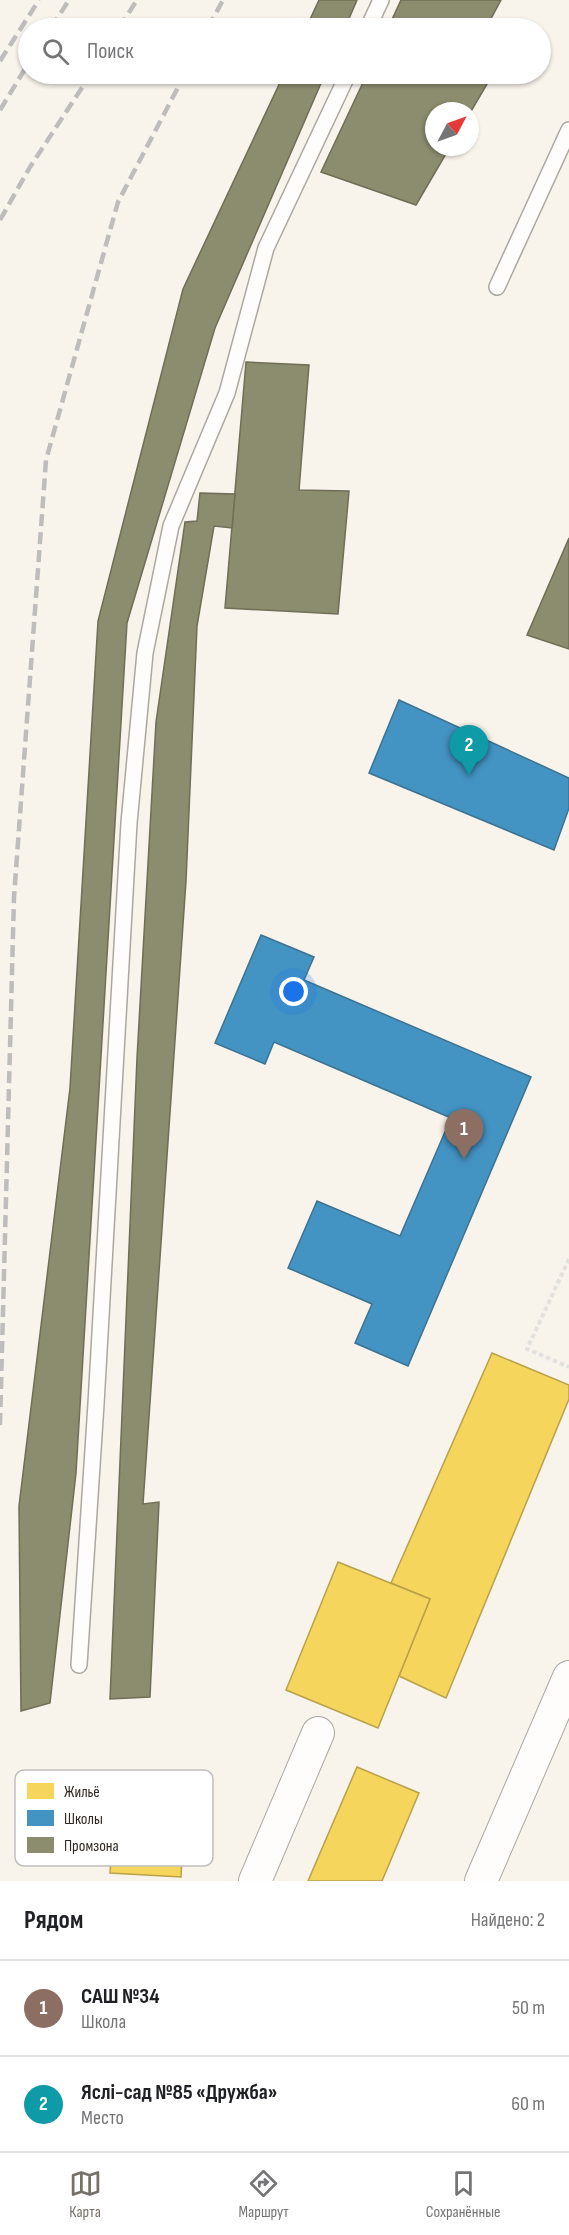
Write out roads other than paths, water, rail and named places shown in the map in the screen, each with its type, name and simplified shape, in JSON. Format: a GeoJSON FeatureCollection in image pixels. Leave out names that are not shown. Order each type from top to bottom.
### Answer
{"type":"FeatureCollection","features":[{"type":"Feature","properties":{"kind":"street"},"geometry":{"type":"LineString","coordinates":[[481,1881],[569,1677]]}},
{"type":"Feature","properties":{"kind":"street"},"geometry":{"type":"LineString","coordinates":[[255,1881],[318,1733]]}},
{"type":"Feature","properties":{"kind":"lane"},"geometry":{"type":"LineString","coordinates":[[373,18],[381,0]]}},
{"type":"Feature","properties":{"kind":"lane"},"geometry":{"type":"LineString","coordinates":[[79,1665],[129,823],[145,653],[171,526],[227,393],[266,248],[343,84]]}},
{"type":"Feature","properties":{"kind":"lane"},"geometry":{"type":"LineString","coordinates":[[497,287],[569,129]]}},
{"type":"Feature","properties":{"kind":"railway"},"geometry":{"type":"LineString","coordinates":[[27,18],[39,0]]}},
{"type":"Feature","properties":{"kind":"railway"},"geometry":{"type":"LineString","coordinates":[[57,18],[69,0]]}},
{"type":"Feature","properties":{"kind":"railway"},"geometry":{"type":"LineString","coordinates":[[125,18],[137,0]]}},
{"type":"Feature","properties":{"kind":"railway"},"geometry":{"type":"LineString","coordinates":[[213,18],[223,0]]}},
{"type":"Feature","properties":{"kind":"railway"},"geometry":{"type":"LineString","coordinates":[[0,61],[18,33]]}},
{"type":"Feature","properties":{"kind":"railway"},"geometry":{"type":"LineString","coordinates":[[0,110],[18,80]]}},
{"type":"Feature","properties":{"kind":"railway"},"geometry":{"type":"LineString","coordinates":[[0,220],[30,167],[84,84]]}},
{"type":"Feature","properties":{"kind":"railway"},"geometry":{"type":"LineString","coordinates":[[0,1425],[14,897],[46,460],[118,202],[180,84]]}},
{"type":"Feature","properties":{"kind":"place","name":"Яслі-сад №85 «Дружба»"},"geometry":{"type":"Point","coordinates":[469,775]}},
{"type":"Feature","properties":{"kind":"place","name":"САШ №34"},"geometry":{"type":"Point","coordinates":[464,1159]}}]}
